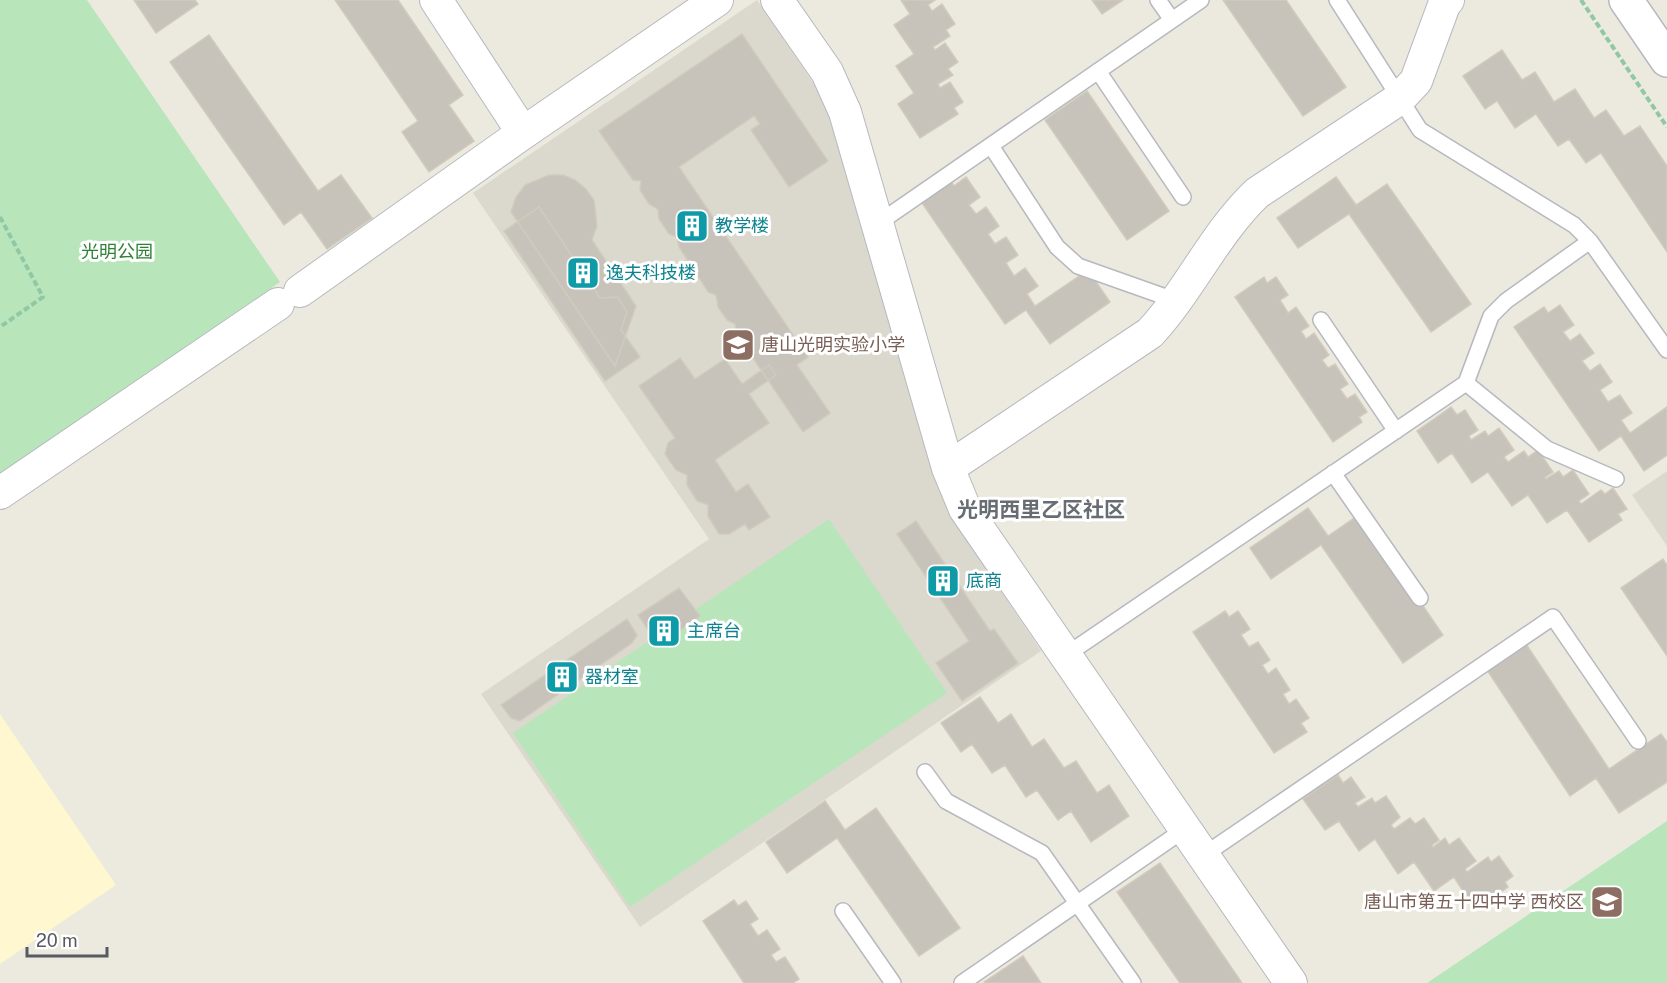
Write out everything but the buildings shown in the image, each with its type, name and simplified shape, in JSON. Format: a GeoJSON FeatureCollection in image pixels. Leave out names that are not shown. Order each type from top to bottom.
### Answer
{"type":"FeatureCollection","features":[{"type":"Feature","properties":{"kind":"street"},"geometry":{"type":"LineString","coordinates":[[436,0],[523,133]]}},
{"type":"Feature","properties":{"kind":"street"},"geometry":{"type":"LineString","coordinates":[[0,493],[289,298],[717,0]]}},
{"type":"Feature","properties":{"kind":"street"},"geometry":{"type":"LineString","coordinates":[[777,0],[827,72],[845,112],[948,468],[965,509],[1291,983]]}},
{"type":"Feature","properties":{"kind":"street"},"geometry":{"type":"LineString","coordinates":[[948,468],[1150,333],[1177,301],[1241,208],[1257,193],[1399,99],[1416,81],[1444,5],[1448,0]]}},
{"type":"Feature","properties":{"kind":"street"},"geometry":{"type":"LineString","coordinates":[[1626,0],[1667,60]]}},
{"type":"Feature","properties":{"kind":"lane"},"geometry":{"type":"LineString","coordinates":[[1158,0],[1172,20]]}},
{"type":"Feature","properties":{"kind":"lane"},"geometry":{"type":"LineString","coordinates":[[877,224],[1202,0]]}},
{"type":"Feature","properties":{"kind":"lane"},"geometry":{"type":"LineString","coordinates":[[1336,0],[1420,130],[1574,225],[1590,241],[1667,350]]}},
{"type":"Feature","properties":{"kind":"lane"},"geometry":{"type":"LineString","coordinates":[[1098,72],[1183,197]]}},
{"type":"Feature","properties":{"kind":"lane"},"geometry":{"type":"LineString","coordinates":[[991,146],[1057,247],[1078,266],[1177,301]]}},
{"type":"Feature","properties":{"kind":"lane"},"geometry":{"type":"LineString","coordinates":[[1066,655],[1466,383],[1491,316],[1506,301],[1590,241]]}},
{"type":"Feature","properties":{"kind":"lane"},"geometry":{"type":"LineString","coordinates":[[1321,320],[1396,431]]}},
{"type":"Feature","properties":{"kind":"lane"},"geometry":{"type":"LineString","coordinates":[[1466,383],[1547,448],[1616,479]]}},
{"type":"Feature","properties":{"kind":"lane"},"geometry":{"type":"LineString","coordinates":[[1333,473],[1420,598]]}},
{"type":"Feature","properties":{"kind":"lane"},"geometry":{"type":"LineString","coordinates":[[1204,855],[1553,617],[1638,741]]}},
{"type":"Feature","properties":{"kind":"lane"},"geometry":{"type":"LineString","coordinates":[[925,772],[946,801],[1042,853],[1133,983]]}},
{"type":"Feature","properties":{"kind":"lane"},"geometry":{"type":"LineString","coordinates":[[962,983],[1185,829]]}},
{"type":"Feature","properties":{"kind":"lane"},"geometry":{"type":"LineString","coordinates":[[843,911],[893,983]]}},
{"type":"Feature","properties":{"kind":"path"},"geometry":{"type":"LineString","coordinates":[[1581,0],[1667,127]]}},
{"type":"Feature","properties":{"kind":"path"},"geometry":{"type":"LineString","coordinates":[[0,217],[43,297],[0,327]]}},
{"type":"Feature","properties":{"kind":"shaded area","name":"唐山光明实验小学"},"geometry":{"type":"Polygon","coordinates":[[[757,0],[818,90],[835,131],[944,497],[959,529],[1041,651],[640,927],[481,694],[709,539],[473,193],[757,0]]]}},
{"type":"Feature","properties":{"kind":"shaded area"},"geometry":{"type":"Polygon","coordinates":[[[1667,471],[1667,546],[1632,495],[1667,471]]]}},
{"type":"Feature","properties":{"kind":"shaded area"},"geometry":{"type":"Polygon","coordinates":[[[0,714],[116,885],[0,964],[0,714]]]}},
{"type":"Feature","properties":{"kind":"green space","name":"光明公园"},"geometry":{"type":"Polygon","coordinates":[[[0,0],[87,0],[280,282],[0,477],[0,0]]]}},
{"type":"Feature","properties":{"kind":"green space"},"geometry":{"type":"Polygon","coordinates":[[[829,519],[947,693],[630,907],[513,733],[829,519]]]}},
{"type":"Feature","properties":{"kind":"green space","name":"唐山市第五十四中学 西校区"},"geometry":{"type":"Polygon","coordinates":[[[1667,821],[1667,983],[1427,983],[1667,821]]]}},
{"type":"Feature","properties":{"kind":"place","name":"教学楼"},"geometry":{"type":"Point","coordinates":[692,226]}},
{"type":"Feature","properties":{"kind":"place","name":"逸夫科技楼"},"geometry":{"type":"Point","coordinates":[583,273]}},
{"type":"Feature","properties":{"kind":"place","name":"唐山光明实验小学"},"geometry":{"type":"Point","coordinates":[738,345]}},
{"type":"Feature","properties":{"kind":"place","name":"底商"},"geometry":{"type":"Point","coordinates":[943,581]}},
{"type":"Feature","properties":{"kind":"place","name":"主席台"},"geometry":{"type":"Point","coordinates":[664,631]}},
{"type":"Feature","properties":{"kind":"place","name":"器材室"},"geometry":{"type":"Point","coordinates":[562,677]}},
{"type":"Feature","properties":{"kind":"place","name":"唐山市第五十四中学 西校区"},"geometry":{"type":"Point","coordinates":[1607,902]}},
{"type":"Feature","properties":{"kind":"district","name":"光明西里乙区社区"},"geometry":{"type":"Point","coordinates":[1041,510]}}]}
